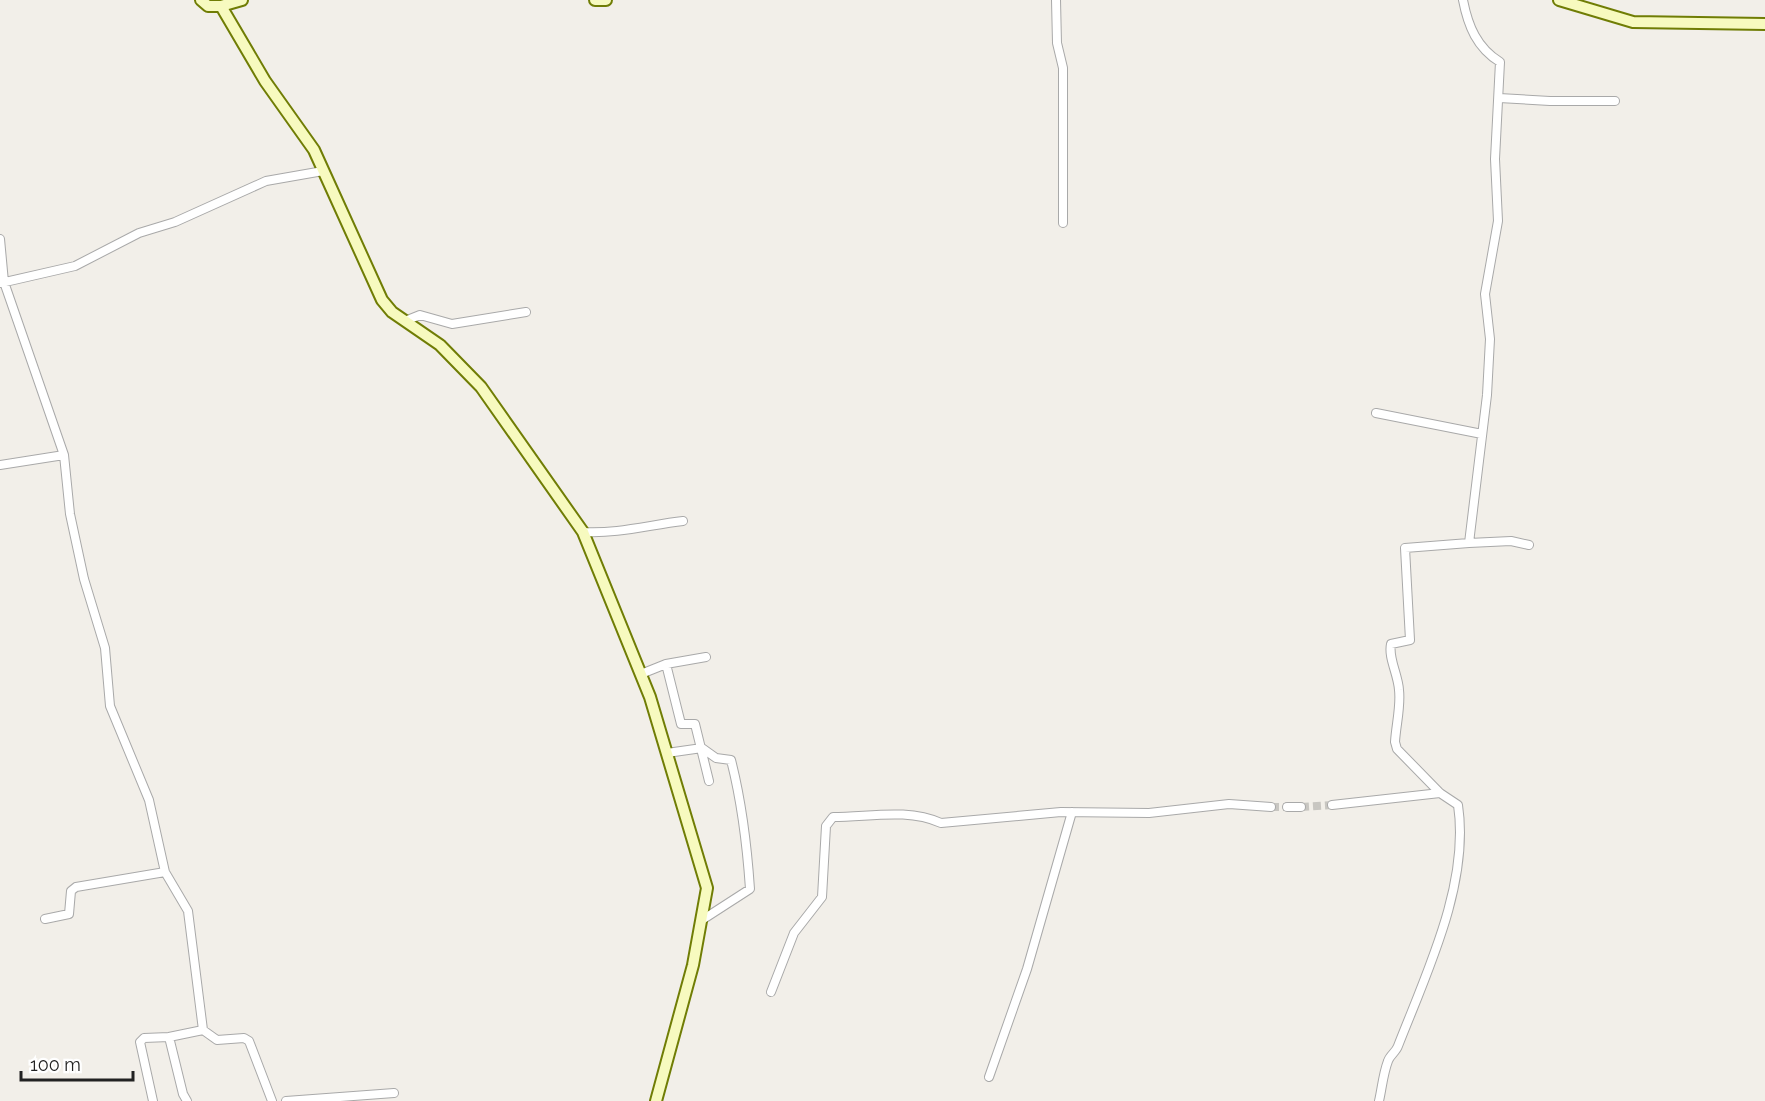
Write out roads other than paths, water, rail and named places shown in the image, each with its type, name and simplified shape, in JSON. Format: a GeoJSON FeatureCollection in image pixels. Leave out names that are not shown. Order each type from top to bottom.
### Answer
{"type":"FeatureCollection","features":[{"type":"Feature","properties":{"kind":"street"},"geometry":{"type":"LineString","coordinates":[[201,0],[208,6],[221,6],[242,0]]}},
{"type":"Feature","properties":{"kind":"street"},"geometry":{"type":"LineString","coordinates":[[596,0],[606,0]]}},
{"type":"Feature","properties":{"kind":"street"},"geometry":{"type":"LineString","coordinates":[[1056,0],[1057,44],[1063,68],[1063,223]]}},
{"type":"Feature","properties":{"kind":"street"},"geometry":{"type":"LineString","coordinates":[[1463,0],[1467,21],[1474,36],[1488,54],[1500,62],[1495,159],[1498,221],[1495,249],[1485,294],[1490,339],[1469,543]]}},
{"type":"Feature","properties":{"kind":"street"},"geometry":{"type":"LineString","coordinates":[[1559,0],[1633,21],[1765,24]]}},
{"type":"Feature","properties":{"kind":"street"},"geometry":{"type":"LineString","coordinates":[[221,6],[265,81],[314,150],[382,300],[392,312],[440,345],[482,387],[584,532],[641,674],[707,888],[693,965],[656,1101]]}},
{"type":"Feature","properties":{"kind":"street"},"geometry":{"type":"LineString","coordinates":[[1499,98],[1615,101]]}},
{"type":"Feature","properties":{"kind":"street"},"geometry":{"type":"LineString","coordinates":[[2,283],[75,266],[140,233],[175,222],[266,181],[323,171]]}},
{"type":"Feature","properties":{"kind":"street"},"geometry":{"type":"LineString","coordinates":[[0,239],[2,283],[64,455],[70,514],[84,579],[105,648],[110,706],[149,800],[165,872],[188,911],[203,1030]]}},
{"type":"Feature","properties":{"kind":"street"},"geometry":{"type":"LineString","coordinates":[[405,321],[420,315],[452,324],[526,312]]}},
{"type":"Feature","properties":{"kind":"street"},"geometry":{"type":"LineString","coordinates":[[1376,413],[1482,434]]}},
{"type":"Feature","properties":{"kind":"street"},"geometry":{"type":"LineString","coordinates":[[0,465],[64,455]]}},
{"type":"Feature","properties":{"kind":"street"},"geometry":{"type":"LineString","coordinates":[[584,532],[611,534],[634,527],[683,521]]}},
{"type":"Feature","properties":{"kind":"street"},"geometry":{"type":"LineString","coordinates":[[1379,1101],[1389,1059],[1397,1050],[1410,1010],[1440,942],[1459,860],[1458,806],[1440,793],[1397,749],[1395,742],[1400,692],[1389,652],[1391,644],[1410,640],[1405,549],[1469,543],[1511,542],[1529,545]]}},
{"type":"Feature","properties":{"kind":"street"},"geometry":{"type":"LineString","coordinates":[[641,674],[666,664],[706,657]]}},
{"type":"Feature","properties":{"kind":"street"},"geometry":{"type":"LineString","coordinates":[[666,664],[681,724],[695,724],[709,781]]}},
{"type":"Feature","properties":{"kind":"street"},"geometry":{"type":"LineString","coordinates":[[667,753],[702,748],[716,758],[731,760],[747,840],[750,889],[702,920]]}},
{"type":"Feature","properties":{"kind":"street"},"geometry":{"type":"LineString","coordinates":[[1332,805],[1440,793]]}},
{"type":"Feature","properties":{"kind":"street"},"geometry":{"type":"LineString","coordinates":[[771,993],[794,933],[822,897],[826,826],[834,817],[857,817],[873,813],[924,815],[941,823],[1072,812],[1149,813],[1229,804],[1271,807]]}},
{"type":"Feature","properties":{"kind":"street"},"geometry":{"type":"LineString","coordinates":[[1287,807],[1301,807]]}},
{"type":"Feature","properties":{"kind":"street"},"geometry":{"type":"LineString","coordinates":[[989,1077],[1027,969],[1072,812]]}},
{"type":"Feature","properties":{"kind":"street"},"geometry":{"type":"LineString","coordinates":[[45,919],[69,914],[71,891],[76,887],[165,872]]}},
{"type":"Feature","properties":{"kind":"street"},"geometry":{"type":"LineString","coordinates":[[153,1101],[140,1042],[144,1038],[169,1037],[203,1030],[217,1040],[244,1038],[249,1041],[272,1101]]}},
{"type":"Feature","properties":{"kind":"street"},"geometry":{"type":"LineString","coordinates":[[169,1037],[183,1094],[187,1101]]}},
{"type":"Feature","properties":{"kind":"street"},"geometry":{"type":"LineString","coordinates":[[286,1101],[394,1093]]}},
{"type":"Feature","properties":{"kind":"tunnel"},"geometry":{"type":"LineString","coordinates":[[1301,807],[1332,805]]}},
{"type":"Feature","properties":{"kind":"tunnel"},"geometry":{"type":"LineString","coordinates":[[1271,807],[1287,807]]}}]}
